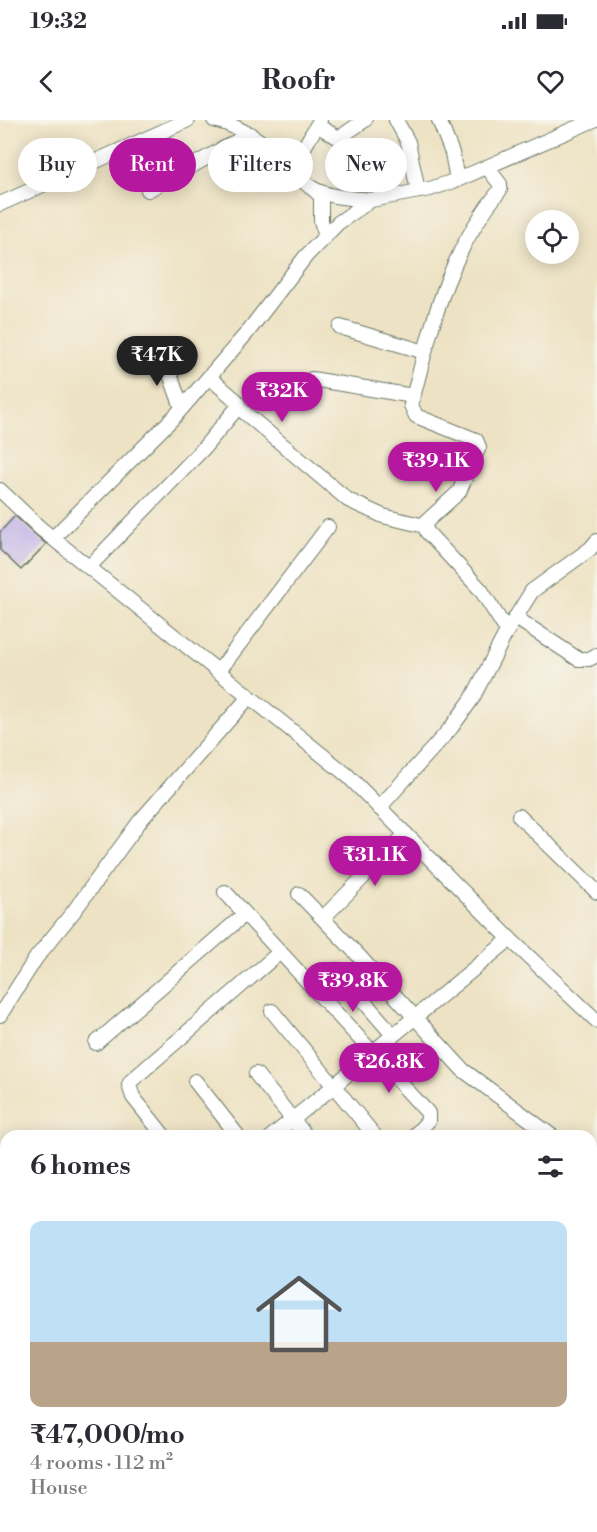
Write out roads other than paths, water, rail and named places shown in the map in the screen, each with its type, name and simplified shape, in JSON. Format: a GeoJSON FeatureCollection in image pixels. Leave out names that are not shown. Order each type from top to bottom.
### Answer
{"type":"FeatureCollection","features":[{"type":"Feature","properties":{"kind":"street"},"geometry":{"type":"LineString","coordinates":[[0,204],[188,120]]}},
{"type":"Feature","properties":{"kind":"street"},"geometry":{"type":"LineString","coordinates":[[214,120],[231,125],[255,138]]}},
{"type":"Feature","properties":{"kind":"street"},"geometry":{"type":"LineString","coordinates":[[310,138],[319,123],[339,138],[365,120]]}},
{"type":"Feature","properties":{"kind":"street"},"geometry":{"type":"LineString","coordinates":[[396,120],[408,142],[418,191]]}},
{"type":"Feature","properties":{"kind":"street"},"geometry":{"type":"LineString","coordinates":[[439,120],[452,153],[457,180]]}},
{"type":"Feature","properties":{"kind":"street"},"geometry":{"type":"LineString","coordinates":[[313,188],[336,196],[371,200],[418,191],[457,180],[593,124]]}},
{"type":"Feature","properties":{"kind":"street"},"geometry":{"type":"LineString","coordinates":[[196,164],[250,134]]}},
{"type":"Feature","properties":{"kind":"street"},"geometry":{"type":"LineString","coordinates":[[487,167],[500,184],[500,190],[481,217],[446,281],[436,308],[411,405],[416,417],[476,440],[479,447],[459,492],[426,522],[425,526],[427,532],[481,590],[507,631]]}},
{"type":"Feature","properties":{"kind":"street"},"geometry":{"type":"LineString","coordinates":[[313,189],[321,196],[321,221],[326,236]]}},
{"type":"Feature","properties":{"kind":"street"},"geometry":{"type":"LineString","coordinates":[[53,538],[182,408],[246,334],[306,256],[338,224],[371,200]]}},
{"type":"Feature","properties":{"kind":"street"},"geometry":{"type":"LineString","coordinates":[[340,327],[425,352]]}},
{"type":"Feature","properties":{"kind":"street"},"geometry":{"type":"LineString","coordinates":[[158,353],[168,369],[182,408]]}},
{"type":"Feature","properties":{"kind":"street"},"geometry":{"type":"LineString","coordinates":[[209,377],[238,402],[238,407],[348,500],[383,516],[425,526]]}},
{"type":"Feature","properties":{"kind":"street"},"geometry":{"type":"LineString","coordinates":[[312,379],[413,396]]}},
{"type":"Feature","properties":{"kind":"street"},"geometry":{"type":"LineString","coordinates":[[89,567],[202,450],[238,407]]}},
{"type":"Feature","properties":{"kind":"street"},"geometry":{"type":"LineString","coordinates":[[0,490],[53,538],[347,775],[510,939],[597,1021]]}},
{"type":"Feature","properties":{"kind":"street"},"geometry":{"type":"LineString","coordinates":[[218,672],[328,527]]}},
{"type":"Feature","properties":{"kind":"street"},"geometry":{"type":"LineString","coordinates":[[379,808],[451,728],[472,699],[507,631],[532,591],[590,549],[597,541]]}},
{"type":"Feature","properties":{"kind":"street"},"geometry":{"type":"LineString","coordinates":[[516,618],[578,659],[589,659],[597,655]]}},
{"type":"Feature","properties":{"kind":"street"},"geometry":{"type":"LineString","coordinates":[[0,1015],[36,958],[74,911],[140,821],[249,697]]}},
{"type":"Feature","properties":{"kind":"street"},"geometry":{"type":"LineString","coordinates":[[519,816],[597,892]]}},
{"type":"Feature","properties":{"kind":"street"},"geometry":{"type":"LineString","coordinates":[[323,918],[406,834]]}},
{"type":"Feature","properties":{"kind":"street"},"geometry":{"type":"LineString","coordinates":[[225,892],[429,1116],[428,1121],[420,1130]]}},
{"type":"Feature","properties":{"kind":"street"},"geometry":{"type":"LineString","coordinates":[[299,894],[463,1070],[544,1130]]}},
{"type":"Feature","properties":{"kind":"street"},"geometry":{"type":"LineString","coordinates":[[96,1043],[245,914]]}},
{"type":"Feature","properties":{"kind":"street"},"geometry":{"type":"LineString","coordinates":[[279,1130],[510,939]]}},
{"type":"Feature","properties":{"kind":"street"},"geometry":{"type":"LineString","coordinates":[[160,1130],[133,1097],[129,1085],[131,1081],[280,952]]}},
{"type":"Feature","properties":{"kind":"street"},"geometry":{"type":"LineString","coordinates":[[337,970],[393,1035]]}},
{"type":"Feature","properties":{"kind":"street"},"geometry":{"type":"LineString","coordinates":[[272,1011],[370,1130]]}},
{"type":"Feature","properties":{"kind":"street"},"geometry":{"type":"LineString","coordinates":[[256,1074],[301,1130]]}},
{"type":"Feature","properties":{"kind":"street"},"geometry":{"type":"LineString","coordinates":[[195,1081],[233,1130]]}}]}
